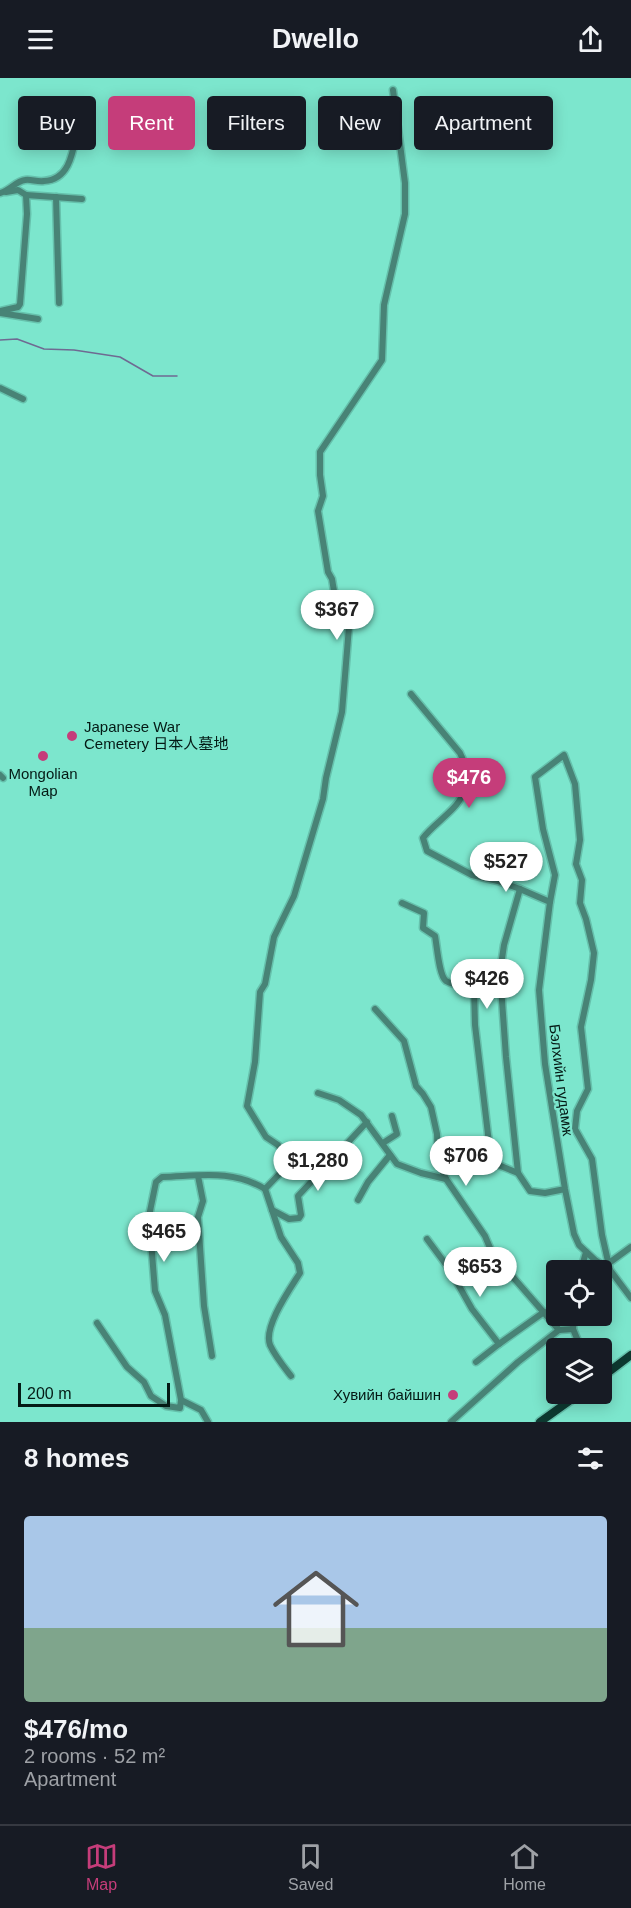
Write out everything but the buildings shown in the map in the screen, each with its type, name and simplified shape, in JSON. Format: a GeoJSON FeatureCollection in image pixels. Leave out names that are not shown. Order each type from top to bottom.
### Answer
{"type":"FeatureCollection","features":[{"type":"Feature","properties":{"kind":"main road"},"geometry":{"type":"LineString","coordinates":[[612,1369],[631,1355]]}},
{"type":"Feature","properties":{"kind":"main road"},"geometry":{"type":"LineString","coordinates":[[540,1422],[565,1404]]}},
{"type":"Feature","properties":{"kind":"street"},"geometry":{"type":"LineString","coordinates":[[265,1189],[290,1160],[278,1144],[266,1137],[247,1106],[255,1062],[260,992],[265,984],[274,937],[294,896],[323,799],[342,712],[349,645],[349,627],[343,605],[334,591],[328,572],[319,525],[318,511],[323,496],[320,452],[382,360],[384,304],[405,214],[405,183],[393,90]]}},
{"type":"Feature","properties":{"kind":"street"},"geometry":{"type":"LineString","coordinates":[[3,193],[23,180],[43,182],[60,176],[68,165],[72,150]]}},
{"type":"Feature","properties":{"kind":"street"},"geometry":{"type":"LineString","coordinates":[[3,193],[18,190],[26,195],[82,199]]}},
{"type":"Feature","properties":{"kind":"street"},"geometry":{"type":"LineString","coordinates":[[0,312],[18,307],[20,304],[27,214],[26,195]]}},
{"type":"Feature","properties":{"kind":"street"},"geometry":{"type":"LineString","coordinates":[[56,197],[59,303]]}},
{"type":"Feature","properties":{"kind":"street"},"geometry":{"type":"LineString","coordinates":[[0,312],[38,319]]}},
{"type":"Feature","properties":{"kind":"street"},"geometry":{"type":"LineString","coordinates":[[0,388],[23,399]]}},
{"type":"Feature","properties":{"kind":"street"},"geometry":{"type":"LineString","coordinates":[[411,694],[464,760],[461,780],[462,795],[459,801],[423,838],[428,851],[472,875],[498,881],[550,902]]}},
{"type":"Feature","properties":{"kind":"street","name":"Бэлхийн гудамж"},"geometry":{"type":"LineString","coordinates":[[586,1252],[579,1245],[574,1234],[565,1189],[545,1064],[539,990],[555,875],[543,829],[535,777],[564,755],[575,784],[580,840],[576,864],[582,880],[580,903],[594,953],[581,1027],[588,1089],[577,1111],[575,1129],[592,1158],[608,1260]]}},
{"type":"Feature","properties":{"kind":"street"},"geometry":{"type":"LineString","coordinates":[[520,890],[504,945],[500,972],[518,1173],[530,1191],[545,1192],[565,1189]]}},
{"type":"Feature","properties":{"kind":"street"},"geometry":{"type":"LineString","coordinates":[[402,903],[424,913],[423,928],[435,936],[441,975],[446,981],[474,988],[475,1025],[490,1151],[496,1164],[518,1173]]}},
{"type":"Feature","properties":{"kind":"street"},"geometry":{"type":"LineString","coordinates":[[375,1009],[404,1041],[416,1086],[431,1107],[438,1161],[446,1179],[485,1236],[496,1262],[559,1330]]}},
{"type":"Feature","properties":{"kind":"street"},"geometry":{"type":"LineString","coordinates":[[318,1093],[339,1100],[361,1115],[398,1164],[446,1179]]}},
{"type":"Feature","properties":{"kind":"street"},"geometry":{"type":"LineString","coordinates":[[383,1143],[397,1134],[392,1116]]}},
{"type":"Feature","properties":{"kind":"street"},"geometry":{"type":"LineString","coordinates":[[272,1210],[289,1219],[299,1218],[301,1215],[298,1196],[367,1122]]}},
{"type":"Feature","properties":{"kind":"street"},"geometry":{"type":"LineString","coordinates":[[358,1200],[368,1182],[390,1155]]}},
{"type":"Feature","properties":{"kind":"street"},"geometry":{"type":"LineString","coordinates":[[97,1323],[127,1367],[144,1382],[151,1396],[166,1406],[180,1408],[181,1400],[165,1315],[154,1291],[149,1216],[158,1179],[228,1175],[250,1180],[265,1189],[281,1237],[298,1263],[300,1273],[280,1306],[269,1331],[269,1343],[291,1376]]}},
{"type":"Feature","properties":{"kind":"street"},"geometry":{"type":"LineString","coordinates":[[198,1176],[203,1201],[198,1218],[204,1306],[212,1356]]}},
{"type":"Feature","properties":{"kind":"street"},"geometry":{"type":"LineString","coordinates":[[427,1239],[450,1270],[472,1309],[499,1344]]}},
{"type":"Feature","properties":{"kind":"street"},"geometry":{"type":"LineString","coordinates":[[612,1263],[631,1247]]}},
{"type":"Feature","properties":{"kind":"street"},"geometry":{"type":"LineString","coordinates":[[584,1260],[586,1252],[599,1260]]}},
{"type":"Feature","properties":{"kind":"street","name":"Бэлхийн гудамж"},"geometry":{"type":"LineString","coordinates":[[612,1270],[631,1298]]}},
{"type":"Feature","properties":{"kind":"street"},"geometry":{"type":"LineString","coordinates":[[476,1362],[544,1312]]}},
{"type":"Feature","properties":{"kind":"street"},"geometry":{"type":"LineString","coordinates":[[573,1326],[577,1338]]}},
{"type":"Feature","properties":{"kind":"street"},"geometry":{"type":"LineString","coordinates":[[451,1422],[518,1362],[559,1330],[573,1329]]}},
{"type":"Feature","properties":{"kind":"street"},"geometry":{"type":"LineString","coordinates":[[181,1400],[201,1410],[208,1422]]}},
{"type":"Feature","properties":{"kind":"waterway"},"geometry":{"type":"LineString","coordinates":[[0,340],[17,339],[44,349],[74,350],[120,357],[153,376],[177,376]]}},
{"type":"Feature","properties":{"kind":"place","name":"Japanese War Cemetery 日本人墓地"},"geometry":{"type":"Point","coordinates":[72,736]}},
{"type":"Feature","properties":{"kind":"place","name":"Mongolian Map"},"geometry":{"type":"Point","coordinates":[43,756]}},
{"type":"Feature","properties":{"kind":"place","name":"Хувийн байшин"},"geometry":{"type":"Point","coordinates":[453,1395]}}]}
